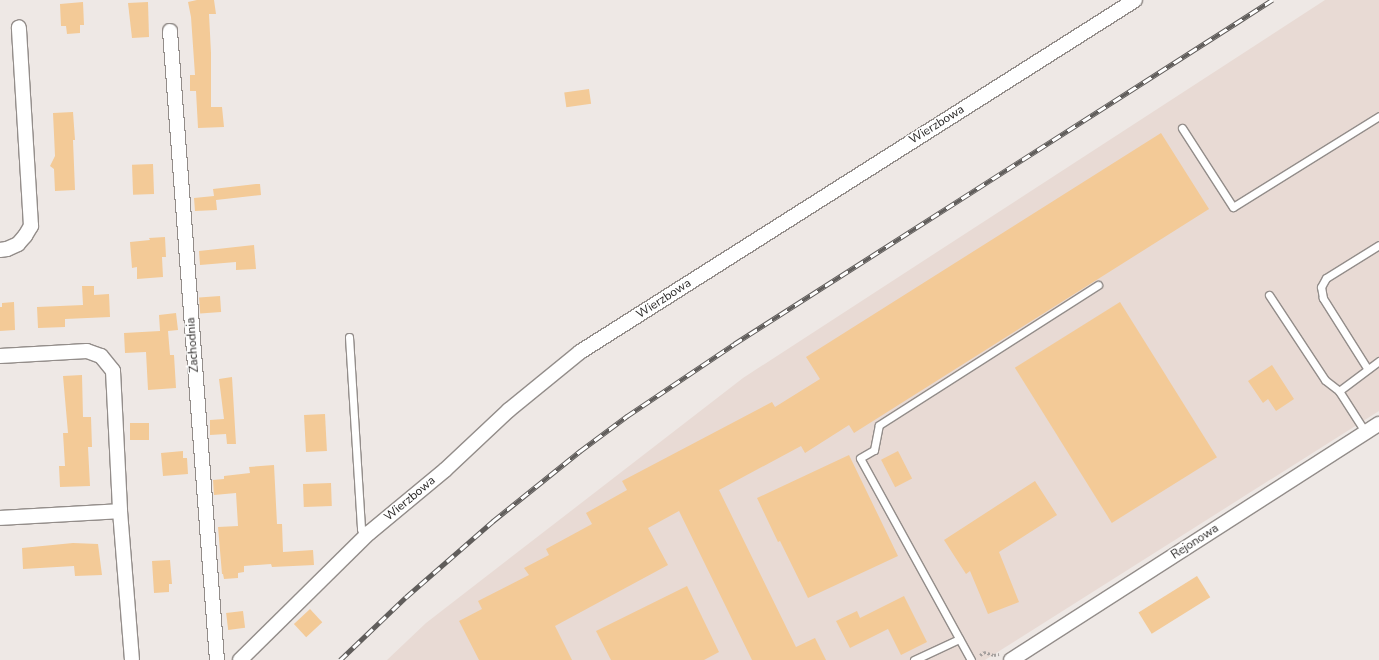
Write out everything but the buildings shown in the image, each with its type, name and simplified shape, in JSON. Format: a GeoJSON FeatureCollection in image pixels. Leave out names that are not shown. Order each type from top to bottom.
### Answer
{"type":"FeatureCollection","features":[{"type":"Feature","properties":{"kind":"street","name":"Wierzbowa"},"geometry":{"type":"LineString","coordinates":[[240,660],[364,538],[445,470],[509,410],[580,352],[1135,0]]}},
{"type":"Feature","properties":{"kind":"street"},"geometry":{"type":"LineString","coordinates":[[0,250],[7,249],[18,244],[26,236],[31,226],[19,27]]}},
{"type":"Feature","properties":{"kind":"street","name":"Zachodnia"},"geometry":{"type":"LineString","coordinates":[[170,31],[217,660]]}},
{"type":"Feature","properties":{"kind":"street"},"geometry":{"type":"LineString","coordinates":[[0,356],[87,351],[101,356],[113,371],[120,511],[132,660]]}},
{"type":"Feature","properties":{"kind":"street","name":"Rejonowa"},"geometry":{"type":"LineString","coordinates":[[1007,656],[1379,424]]}},
{"type":"Feature","properties":{"kind":"street"},"geometry":{"type":"LineString","coordinates":[[0,518],[120,511]]}},
{"type":"Feature","properties":{"kind":"lane"},"geometry":{"type":"LineString","coordinates":[[1182,128],[1232,207],[1379,116]]}},
{"type":"Feature","properties":{"kind":"lane"},"geometry":{"type":"LineString","coordinates":[[1367,368],[1323,298],[1321,286],[1326,278],[1379,246]]}},
{"type":"Feature","properties":{"kind":"lane"},"geometry":{"type":"LineString","coordinates":[[971,660],[860,458],[874,450],[879,425],[1098,285]]}},
{"type":"Feature","properties":{"kind":"lane"},"geometry":{"type":"LineString","coordinates":[[1269,295],[1325,380],[1339,391],[1366,433]]}},
{"type":"Feature","properties":{"kind":"lane"},"geometry":{"type":"LineString","coordinates":[[349,337],[361,529],[364,538]]}},
{"type":"Feature","properties":{"kind":"lane"},"geometry":{"type":"LineString","coordinates":[[1339,391],[1367,368],[1379,361]]}},
{"type":"Feature","properties":{"kind":"lane"},"geometry":{"type":"LineString","coordinates":[[914,660],[959,639]]}},
{"type":"Feature","properties":{"kind":"path"},"geometry":{"type":"LineString","coordinates":[[978,656],[984,652],[994,655],[1007,656]]}},
{"type":"Feature","properties":{"kind":"shaded area"},"geometry":{"type":"Polygon","coordinates":[[[1325,0],[1379,0],[1379,411],[985,660],[387,660],[426,623],[743,378],[1325,0]]]}},
{"type":"Feature","properties":{"kind":"railway"},"geometry":{"type":"LineString","coordinates":[[340,660],[406,597],[493,521],[580,451],[627,416],[734,344],[1272,0]]}}]}
